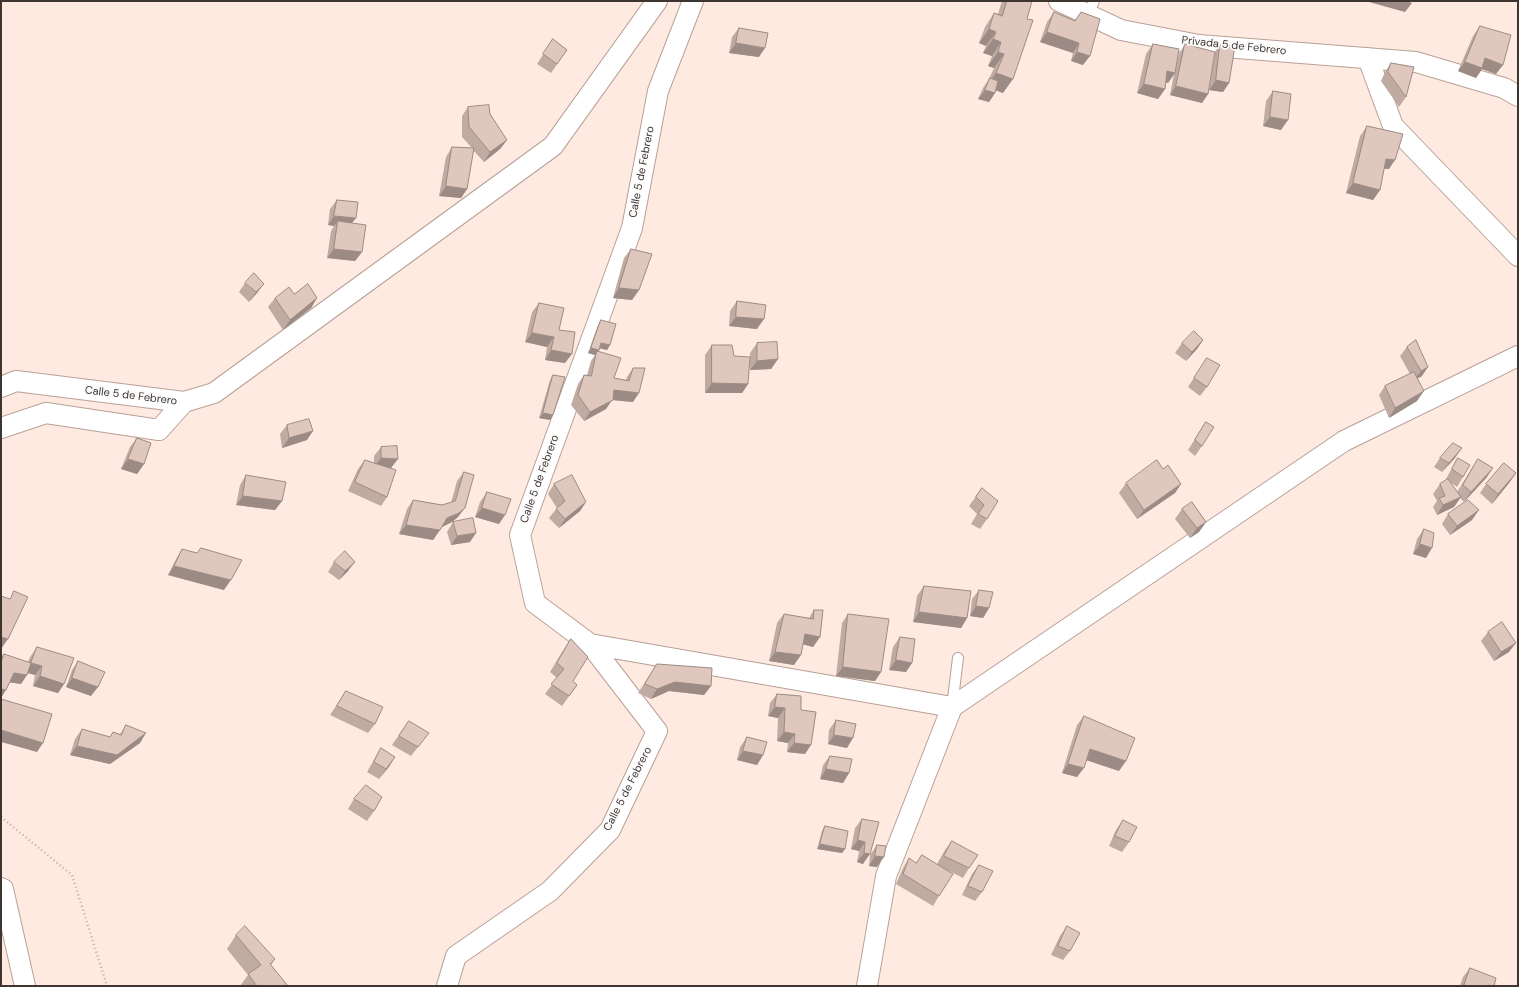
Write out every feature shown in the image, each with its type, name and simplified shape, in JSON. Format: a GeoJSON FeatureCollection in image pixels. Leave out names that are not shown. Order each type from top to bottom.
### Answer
{"type":"FeatureCollection","features":[{"type":"Feature","properties":{"kind":"street","name":"Calle 5 de Febrero"},"geometry":{"type":"LineString","coordinates":[[1,386],[16,381],[184,402],[214,394],[554,146],[657,1]]}},
{"type":"Feature","properties":{"kind":"street","name":"Calle 5 de Febrero"},"geometry":{"type":"LineString","coordinates":[[447,986],[456,956],[550,892],[610,830],[656,731],[590,644],[535,603],[520,535],[632,228],[658,91],[693,1]]}},
{"type":"Feature","properties":{"kind":"street","name":"Privada 5 de Febrero"},"geometry":{"type":"LineString","coordinates":[[1059,1],[1091,8],[1121,30],[1199,45],[1416,62],[1504,88],[1518,96]]}},
{"type":"Feature","properties":{"kind":"street"},"geometry":{"type":"LineString","coordinates":[[1368,58],[1394,126],[1518,256]]}},
{"type":"Feature","properties":{"kind":"street"},"geometry":{"type":"LineString","coordinates":[[867,986],[886,876],[952,707],[1344,441],[1518,356]]}},
{"type":"Feature","properties":{"kind":"street"},"geometry":{"type":"LineString","coordinates":[[1,428],[46,413],[159,430],[184,402]]}},
{"type":"Feature","properties":{"kind":"street"},"geometry":{"type":"LineString","coordinates":[[590,644],[952,707]]}},
{"type":"Feature","properties":{"kind":"street"},"geometry":{"type":"LineString","coordinates":[[1,888],[25,986]]}},
{"type":"Feature","properties":{"kind":"lane"},"geometry":{"type":"LineString","coordinates":[[952,707],[958,658]]}},
{"type":"Feature","properties":{"kind":"path"},"geometry":{"type":"LineString","coordinates":[[1,817],[72,875],[107,986]]}},
{"type":"Feature","properties":{"kind":"building"},"geometry":{"type":"Polygon","coordinates":[[[1007,1],[1032,1],[1027,19],[1033,20],[1013,79],[996,73],[1004,54],[998,52],[1001,42],[993,39],[996,32],[989,29],[994,13],[1002,16],[1007,1]]]}},
{"type":"Feature","properties":{"kind":"building"},"geometry":{"type":"Polygon","coordinates":[[[1054,12],[1075,21],[1081,12],[1100,19],[1090,56],[1077,52],[1079,43],[1047,32],[1054,12]]]}},
{"type":"Feature","properties":{"kind":"building"},"geometry":{"type":"Polygon","coordinates":[[[1480,26],[1511,35],[1503,65],[1485,58],[1482,68],[1465,62],[1480,26]]]}},
{"type":"Feature","properties":{"kind":"building"},"geometry":{"type":"Polygon","coordinates":[[[739,28],[768,33],[765,48],[736,43],[739,28]]]}},
{"type":"Feature","properties":{"kind":"building"},"geometry":{"type":"Polygon","coordinates":[[[553,39],[567,50],[557,64],[543,54],[553,39]]]}},
{"type":"Feature","properties":{"kind":"building"},"geometry":{"type":"Polygon","coordinates":[[[1153,44],[1179,49],[1175,73],[1167,71],[1165,89],[1144,84],[1153,44]]]}},
{"type":"Feature","properties":{"kind":"building"},"geometry":{"type":"Polygon","coordinates":[[[1185,44],[1215,52],[1208,94],[1176,86],[1185,44]]]}},
{"type":"Feature","properties":{"kind":"building"},"geometry":{"type":"Polygon","coordinates":[[[1220,45],[1235,46],[1229,83],[1216,80],[1220,45]]]}},
{"type":"Feature","properties":{"kind":"building"},"geometry":{"type":"Polygon","coordinates":[[[1391,63],[1414,67],[1406,97],[1388,72],[1391,63]]]}},
{"type":"Feature","properties":{"kind":"building"},"geometry":{"type":"Polygon","coordinates":[[[990,78],[998,81],[995,93],[985,90],[990,78]]]}},
{"type":"Feature","properties":{"kind":"building"},"geometry":{"type":"Polygon","coordinates":[[[1273,91],[1291,94],[1288,120],[1270,117],[1273,91]]]}},
{"type":"Feature","properties":{"kind":"building"},"geometry":{"type":"Polygon","coordinates":[[[489,105],[490,114],[507,140],[490,152],[469,127],[468,107],[489,105]]]}},
{"type":"Feature","properties":{"kind":"building"},"geometry":{"type":"Polygon","coordinates":[[[1367,126],[1403,134],[1395,160],[1386,159],[1380,190],[1353,183],[1367,126]]]}},
{"type":"Feature","properties":{"kind":"building"},"geometry":{"type":"Polygon","coordinates":[[[452,147],[474,148],[467,189],[446,186],[452,147]]]}},
{"type":"Feature","properties":{"kind":"building"},"geometry":{"type":"Polygon","coordinates":[[[337,200],[358,202],[356,218],[334,216],[337,200]]]}},
{"type":"Feature","properties":{"kind":"building"},"geometry":{"type":"Polygon","coordinates":[[[338,221],[366,225],[362,252],[334,249],[338,221]]]}},
{"type":"Feature","properties":{"kind":"building"},"geometry":{"type":"Polygon","coordinates":[[[631,249],[652,254],[639,290],[619,288],[631,249]]]}},
{"type":"Feature","properties":{"kind":"building"},"geometry":{"type":"Polygon","coordinates":[[[254,273],[264,284],[256,292],[245,283],[254,273]]]}},
{"type":"Feature","properties":{"kind":"building"},"geometry":{"type":"Polygon","coordinates":[[[308,284],[317,298],[290,320],[275,298],[289,287],[294,294],[308,284]]]}},
{"type":"Feature","properties":{"kind":"building"},"geometry":{"type":"Polygon","coordinates":[[[737,301],[766,305],[764,319],[736,317],[737,301]]]}},
{"type":"Feature","properties":{"kind":"building"},"geometry":{"type":"Polygon","coordinates":[[[539,303],[564,308],[559,330],[575,332],[572,354],[551,350],[554,337],[532,333],[539,303]]]}},
{"type":"Feature","properties":{"kind":"building"},"geometry":{"type":"Polygon","coordinates":[[[601,320],[616,324],[610,345],[601,343],[599,350],[591,348],[601,320]]]}},
{"type":"Feature","properties":{"kind":"building"},"geometry":{"type":"Polygon","coordinates":[[[1194,331],[1203,340],[1192,352],[1182,343],[1194,331]]]}},
{"type":"Feature","properties":{"kind":"building"},"geometry":{"type":"Polygon","coordinates":[[[1416,340],[1428,367],[1421,371],[1407,347],[1416,340]]]}},
{"type":"Feature","properties":{"kind":"building"},"geometry":{"type":"Polygon","coordinates":[[[777,342],[778,359],[757,361],[757,343],[777,342]]]}},
{"type":"Feature","properties":{"kind":"building"},"geometry":{"type":"Polygon","coordinates":[[[712,345],[732,345],[734,356],[750,357],[748,384],[712,383],[712,345]]]}},
{"type":"Feature","properties":{"kind":"building"},"geometry":{"type":"Polygon","coordinates":[[[597,351],[621,358],[614,378],[629,381],[633,368],[645,368],[639,393],[614,390],[613,400],[590,412],[578,395],[584,375],[591,376],[597,351]]]}},
{"type":"Feature","properties":{"kind":"building"},"geometry":{"type":"Polygon","coordinates":[[[1207,358],[1220,365],[1207,387],[1194,378],[1207,358]]]}},
{"type":"Feature","properties":{"kind":"building"},"geometry":{"type":"Polygon","coordinates":[[[1414,372],[1424,391],[1395,408],[1385,386],[1414,372]]]}},
{"type":"Feature","properties":{"kind":"building"},"geometry":{"type":"Polygon","coordinates":[[[553,375],[565,377],[553,415],[543,413],[553,375]]]}},
{"type":"Feature","properties":{"kind":"building"},"geometry":{"type":"Polygon","coordinates":[[[309,419],[313,431],[289,438],[287,425],[309,419]]]}},
{"type":"Feature","properties":{"kind":"building"},"geometry":{"type":"Polygon","coordinates":[[[1206,422],[1214,427],[1202,446],[1195,440],[1206,422]]]}},
{"type":"Feature","properties":{"kind":"building"},"geometry":{"type":"Polygon","coordinates":[[[137,438],[151,443],[144,464],[128,459],[137,438]]]}},
{"type":"Feature","properties":{"kind":"building"},"geometry":{"type":"Polygon","coordinates":[[[1453,443],[1462,448],[1449,463],[1440,458],[1453,443]]]}},
{"type":"Feature","properties":{"kind":"building"},"geometry":{"type":"Polygon","coordinates":[[[397,446],[398,459],[381,458],[381,447],[397,446]]]}},
{"type":"Feature","properties":{"kind":"building"},"geometry":{"type":"Polygon","coordinates":[[[1458,458],[1470,465],[1463,477],[1452,469],[1458,458]]]}},
{"type":"Feature","properties":{"kind":"building"},"geometry":{"type":"Polygon","coordinates":[[[1478,459],[1493,468],[1471,492],[1463,485],[1478,459]]]}},
{"type":"Feature","properties":{"kind":"building"},"geometry":{"type":"Polygon","coordinates":[[[365,460],[396,470],[387,497],[355,482],[365,460]]]}},
{"type":"Feature","properties":{"kind":"building"},"geometry":{"type":"Polygon","coordinates":[[[1157,460],[1163,469],[1168,465],[1181,484],[1144,510],[1126,483],[1157,460]]]}},
{"type":"Feature","properties":{"kind":"building"},"geometry":{"type":"Polygon","coordinates":[[[1504,463],[1516,473],[1498,494],[1486,484],[1504,463]]]}},
{"type":"Feature","properties":{"kind":"building"},"geometry":{"type":"Polygon","coordinates":[[[464,472],[474,475],[465,508],[459,513],[447,518],[440,530],[406,525],[413,500],[442,505],[455,501],[464,472]]]}},
{"type":"Feature","properties":{"kind":"building"},"geometry":{"type":"Polygon","coordinates":[[[246,475],[286,482],[282,501],[243,496],[246,475]]]}},
{"type":"Feature","properties":{"kind":"building"},"geometry":{"type":"Polygon","coordinates":[[[572,475],[586,502],[565,519],[556,509],[565,501],[554,484],[572,475]]]}},
{"type":"Feature","properties":{"kind":"building"},"geometry":{"type":"Polygon","coordinates":[[[1448,479],[1461,497],[1443,505],[1439,498],[1445,496],[1440,484],[1448,479]]]}},
{"type":"Feature","properties":{"kind":"building"},"geometry":{"type":"Polygon","coordinates":[[[982,488],[998,501],[987,519],[978,514],[984,505],[976,497],[982,488]]]}},
{"type":"Feature","properties":{"kind":"building"},"geometry":{"type":"Polygon","coordinates":[[[487,492],[511,499],[505,515],[482,508],[487,492]]]}},
{"type":"Feature","properties":{"kind":"building"},"geometry":{"type":"Polygon","coordinates":[[[1468,500],[1479,510],[1457,526],[1448,514],[1468,500]]]}},
{"type":"Feature","properties":{"kind":"building"},"geometry":{"type":"Polygon","coordinates":[[[1192,502],[1206,522],[1197,528],[1182,509],[1192,502]]]}},
{"type":"Feature","properties":{"kind":"building"},"geometry":{"type":"Polygon","coordinates":[[[473,518],[476,533],[457,536],[453,522],[473,518]]]}},
{"type":"Feature","properties":{"kind":"building"},"geometry":{"type":"Polygon","coordinates":[[[1424,529],[1434,533],[1432,548],[1420,544],[1424,529]]]}},
{"type":"Feature","properties":{"kind":"building"},"geometry":{"type":"Polygon","coordinates":[[[201,548],[242,560],[231,580],[174,566],[182,549],[197,553],[201,548]]]}},
{"type":"Feature","properties":{"kind":"building"},"geometry":{"type":"Polygon","coordinates":[[[345,551],[355,562],[345,571],[334,562],[345,551]]]}},
{"type":"Feature","properties":{"kind":"building"},"geometry":{"type":"Polygon","coordinates":[[[924,586],[971,591],[967,618],[919,612],[924,586]]]}},
{"type":"Feature","properties":{"kind":"building"},"geometry":{"type":"Polygon","coordinates":[[[979,590],[993,592],[989,608],[976,606],[979,590]]]}},
{"type":"Feature","properties":{"kind":"building"},"geometry":{"type":"Polygon","coordinates":[[[14,591],[28,597],[8,639],[1,637],[1,596],[10,599],[14,591]]]}},
{"type":"Feature","properties":{"kind":"building"},"geometry":{"type":"Polygon","coordinates":[[[814,610],[823,610],[820,637],[805,634],[801,655],[775,652],[784,614],[813,619],[814,610]]]}},
{"type":"Feature","properties":{"kind":"building"},"geometry":{"type":"Polygon","coordinates":[[[848,614],[889,619],[881,672],[843,667],[848,614]]]}},
{"type":"Feature","properties":{"kind":"building"},"geometry":{"type":"Polygon","coordinates":[[[1502,622],[1516,643],[1501,652],[1488,632],[1502,622]]]}},
{"type":"Feature","properties":{"kind":"building"},"geometry":{"type":"Polygon","coordinates":[[[900,637],[915,639],[912,663],[896,660],[900,637]]]}},
{"type":"Feature","properties":{"kind":"building"},"geometry":{"type":"Polygon","coordinates":[[[571,639],[588,657],[573,681],[577,685],[569,696],[551,684],[564,669],[557,663],[571,639]]]}},
{"type":"Feature","properties":{"kind":"building"},"geometry":{"type":"Polygon","coordinates":[[[37,647],[74,658],[64,684],[40,676],[42,666],[31,663],[37,647]]]}},
{"type":"Feature","properties":{"kind":"building"},"geometry":{"type":"Polygon","coordinates":[[[4,654],[31,663],[27,675],[14,673],[6,690],[1,689],[1,663],[4,654]]]}},
{"type":"Feature","properties":{"kind":"building"},"geometry":{"type":"Polygon","coordinates":[[[78,661],[105,672],[98,687],[72,678],[78,661]]]}},
{"type":"Feature","properties":{"kind":"building"},"geometry":{"type":"Polygon","coordinates":[[[657,664],[712,668],[711,686],[675,682],[657,689],[645,684],[657,664]]]}},
{"type":"Feature","properties":{"kind":"building"},"geometry":{"type":"Polygon","coordinates":[[[346,691],[383,707],[375,724],[337,706],[346,691]]]}},
{"type":"Feature","properties":{"kind":"building"},"geometry":{"type":"Polygon","coordinates":[[[777,694],[801,696],[801,710],[816,712],[811,745],[794,743],[795,734],[784,732],[785,708],[775,707],[777,694]]]}},
{"type":"Feature","properties":{"kind":"building"},"geometry":{"type":"Polygon","coordinates":[[[1,699],[52,714],[43,743],[1,730],[1,699]]]}},
{"type":"Feature","properties":{"kind":"building"},"geometry":{"type":"Polygon","coordinates":[[[1084,716],[1135,738],[1126,761],[1090,749],[1084,768],[1068,764],[1084,716]]]}},
{"type":"Feature","properties":{"kind":"building"},"geometry":{"type":"Polygon","coordinates":[[[836,720],[856,724],[853,738],[834,735],[836,720]]]}},
{"type":"Feature","properties":{"kind":"building"},"geometry":{"type":"Polygon","coordinates":[[[409,721],[429,733],[418,747],[399,736],[409,721]]]}},
{"type":"Feature","properties":{"kind":"building"},"geometry":{"type":"Polygon","coordinates":[[[126,725],[146,733],[117,755],[77,746],[82,729],[110,737],[113,732],[121,735],[126,725]]]}},
{"type":"Feature","properties":{"kind":"building"},"geometry":{"type":"Polygon","coordinates":[[[747,737],[767,742],[763,755],[743,751],[747,737]]]}},
{"type":"Feature","properties":{"kind":"building"},"geometry":{"type":"Polygon","coordinates":[[[381,748],[395,757],[386,769],[374,762],[381,748]]]}},
{"type":"Feature","properties":{"kind":"building"},"geometry":{"type":"Polygon","coordinates":[[[830,756],[852,759],[849,773],[826,769],[830,756]]]}},
{"type":"Feature","properties":{"kind":"building"},"geometry":{"type":"Polygon","coordinates":[[[366,785],[382,797],[374,811],[354,799],[366,785]]]}},
{"type":"Feature","properties":{"kind":"building"},"geometry":{"type":"Polygon","coordinates":[[[862,819],[879,822],[870,854],[864,853],[865,842],[858,840],[862,819]]]}},
{"type":"Feature","properties":{"kind":"building"},"geometry":{"type":"Polygon","coordinates":[[[1123,820],[1137,827],[1129,842],[1115,836],[1123,820]]]}},
{"type":"Feature","properties":{"kind":"building"},"geometry":{"type":"Polygon","coordinates":[[[825,826],[848,831],[845,849],[820,844],[825,826]]]}},
{"type":"Feature","properties":{"kind":"building"},"geometry":{"type":"Polygon","coordinates":[[[952,841],[978,855],[969,868],[944,856],[952,841]]]}},
{"type":"Feature","properties":{"kind":"building"},"geometry":{"type":"Polygon","coordinates":[[[877,845],[886,846],[884,857],[875,856],[877,845]]]}},
{"type":"Feature","properties":{"kind":"building"},"geometry":{"type":"Polygon","coordinates":[[[922,855],[953,874],[939,896],[903,874],[909,858],[916,863],[922,855]]]}},
{"type":"Feature","properties":{"kind":"building"},"geometry":{"type":"Polygon","coordinates":[[[979,865],[993,871],[982,892],[968,886],[979,865]]]}},
{"type":"Feature","properties":{"kind":"building"},"geometry":{"type":"Polygon","coordinates":[[[245,926],[275,959],[270,964],[288,986],[257,986],[248,974],[261,965],[236,935],[245,926]]]}},
{"type":"Feature","properties":{"kind":"building"},"geometry":{"type":"Polygon","coordinates":[[[1067,926],[1080,933],[1070,951],[1058,946],[1067,926]]]}},
{"type":"Feature","properties":{"kind":"building"},"geometry":{"type":"Polygon","coordinates":[[[1470,968],[1496,978],[1494,986],[1464,986],[1470,968]]]}}]}
